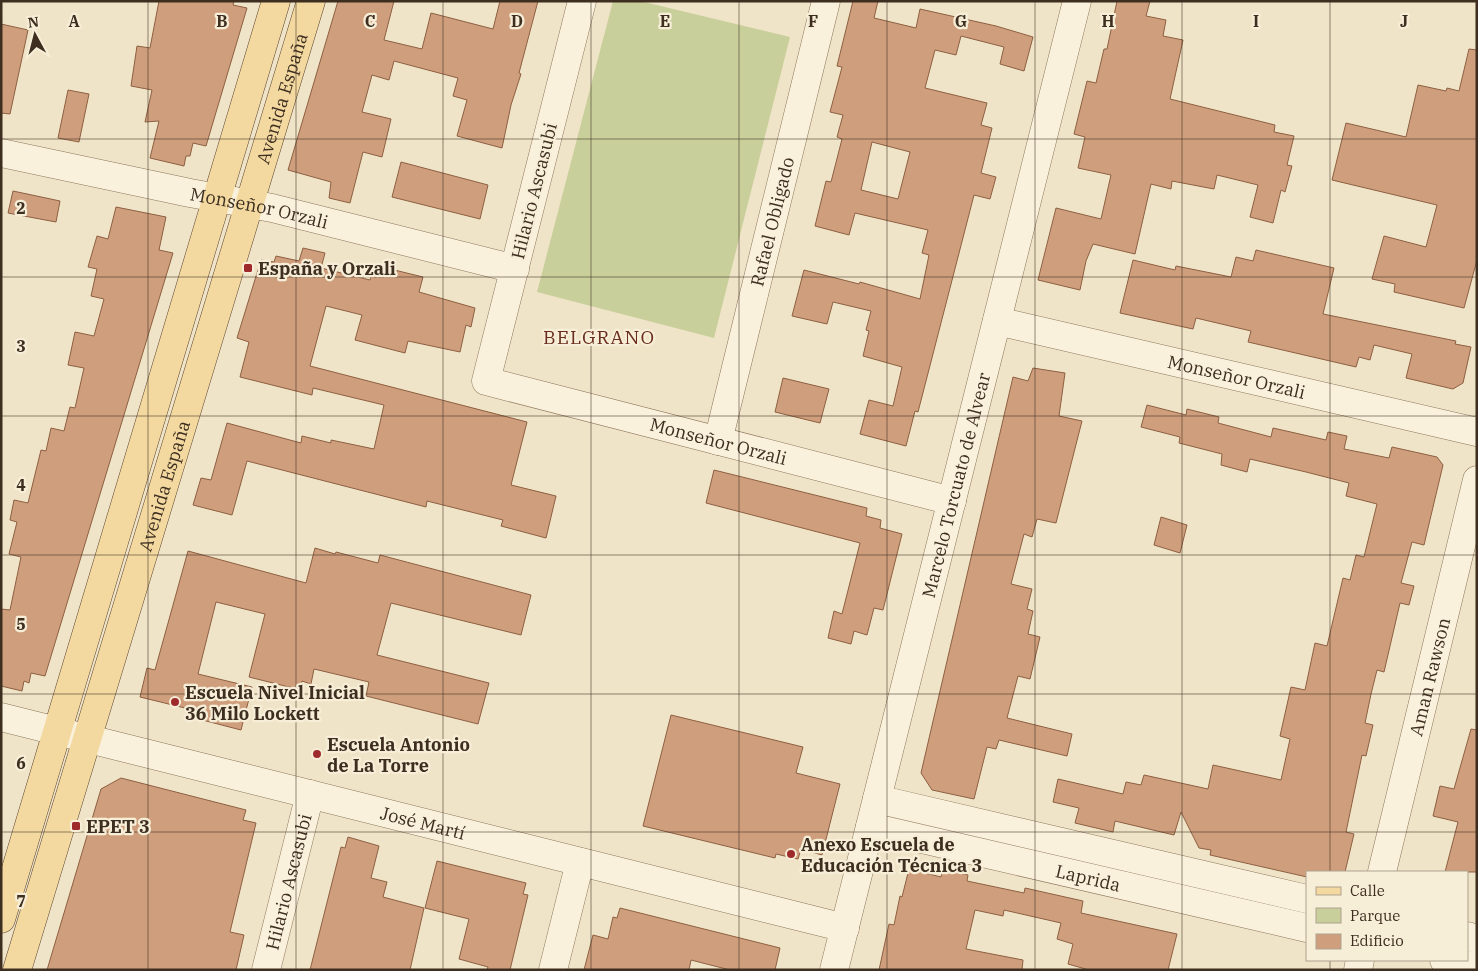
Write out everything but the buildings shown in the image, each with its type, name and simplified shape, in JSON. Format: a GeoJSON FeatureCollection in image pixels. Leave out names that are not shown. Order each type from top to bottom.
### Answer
{"type":"FeatureCollection","features":[{"type":"Feature","properties":{"kind":"main road","name":"Avenida España"},"geometry":{"type":"LineString","coordinates":[[1,919],[276,1]]}},
{"type":"Feature","properties":{"kind":"main road","name":"Avenida España"},"geometry":{"type":"LineString","coordinates":[[17,970],[310,1]]}},
{"type":"Feature","properties":{"kind":"street","name":"Hilario Ascasubi"},"geometry":{"type":"LineString","coordinates":[[486,381],[582,1]]}},
{"type":"Feature","properties":{"kind":"street","name":"Rafael Obligado"},"geometry":{"type":"LineString","coordinates":[[718,441],[826,1]]}},
{"type":"Feature","properties":{"kind":"street","name":"Marcelo Torcuato de Alvear"},"geometry":{"type":"LineString","coordinates":[[834,970],[1077,1]]}},
{"type":"Feature","properties":{"kind":"street","name":"Monseñor Orzali"},"geometry":{"type":"LineString","coordinates":[[1,153],[272,208],[515,269]]}},
{"type":"Feature","properties":{"kind":"street","name":"Monseñor Orzali"},"geometry":{"type":"LineString","coordinates":[[997,321],[1477,432]]}},
{"type":"Feature","properties":{"kind":"street","name":"Monseñor Orzali"},"geometry":{"type":"LineString","coordinates":[[486,381],[952,501]]}},
{"type":"Feature","properties":{"kind":"street","name":"Aman Rawson"},"geometry":{"type":"LineString","coordinates":[[1382,871],[1477,480]]}},
{"type":"Feature","properties":{"kind":"street","name":"José Martí"},"geometry":{"type":"LineString","coordinates":[[1,717],[845,928]]}},
{"type":"Feature","properties":{"kind":"street","name":"Hilario Ascasubi"},"geometry":{"type":"LineString","coordinates":[[266,970],[310,794]]}},
{"type":"Feature","properties":{"kind":"street","name":"Laprida"},"geometry":{"type":"LineString","coordinates":[[877,799],[1306,899]]}},
{"type":"Feature","properties":{"kind":"street","name":"Laprida"},"geometry":{"type":"LineString","coordinates":[[870,827],[1306,928]]}},
{"type":"Feature","properties":{"kind":"street"},"geometry":{"type":"LineString","coordinates":[[553,970],[580,862]]}},
{"type":"Feature","properties":{"kind":"street"},"geometry":{"type":"LineString","coordinates":[[1449,961],[1477,967]]}},
{"type":"Feature","properties":{"kind":"green space"},"geometry":{"type":"Polygon","coordinates":[[[613,1],[640,1],[790,37],[714,338],[537,292],[613,1]]]}},
{"type":"Feature","properties":{"kind":"place","name":"España y Orzali"},"geometry":{"type":"Point","coordinates":[248,268]}},
{"type":"Feature","properties":{"kind":"place","name":"Escuela Nivel Inicial 36 Milo Lockett"},"geometry":{"type":"Point","coordinates":[175,702]}},
{"type":"Feature","properties":{"kind":"place","name":"Escuela Antonio de La Torre"},"geometry":{"type":"Point","coordinates":[317,754]}},
{"type":"Feature","properties":{"kind":"place","name":"EPET 3"},"geometry":{"type":"Point","coordinates":[76,826]}},
{"type":"Feature","properties":{"kind":"place","name":"Anexo Escuela de Educación Técnica 3"},"geometry":{"type":"Point","coordinates":[791,854]}},
{"type":"Feature","properties":{"kind":"district","name":"BELGRANO"},"geometry":{"type":"Point","coordinates":[599,337]}}]}
